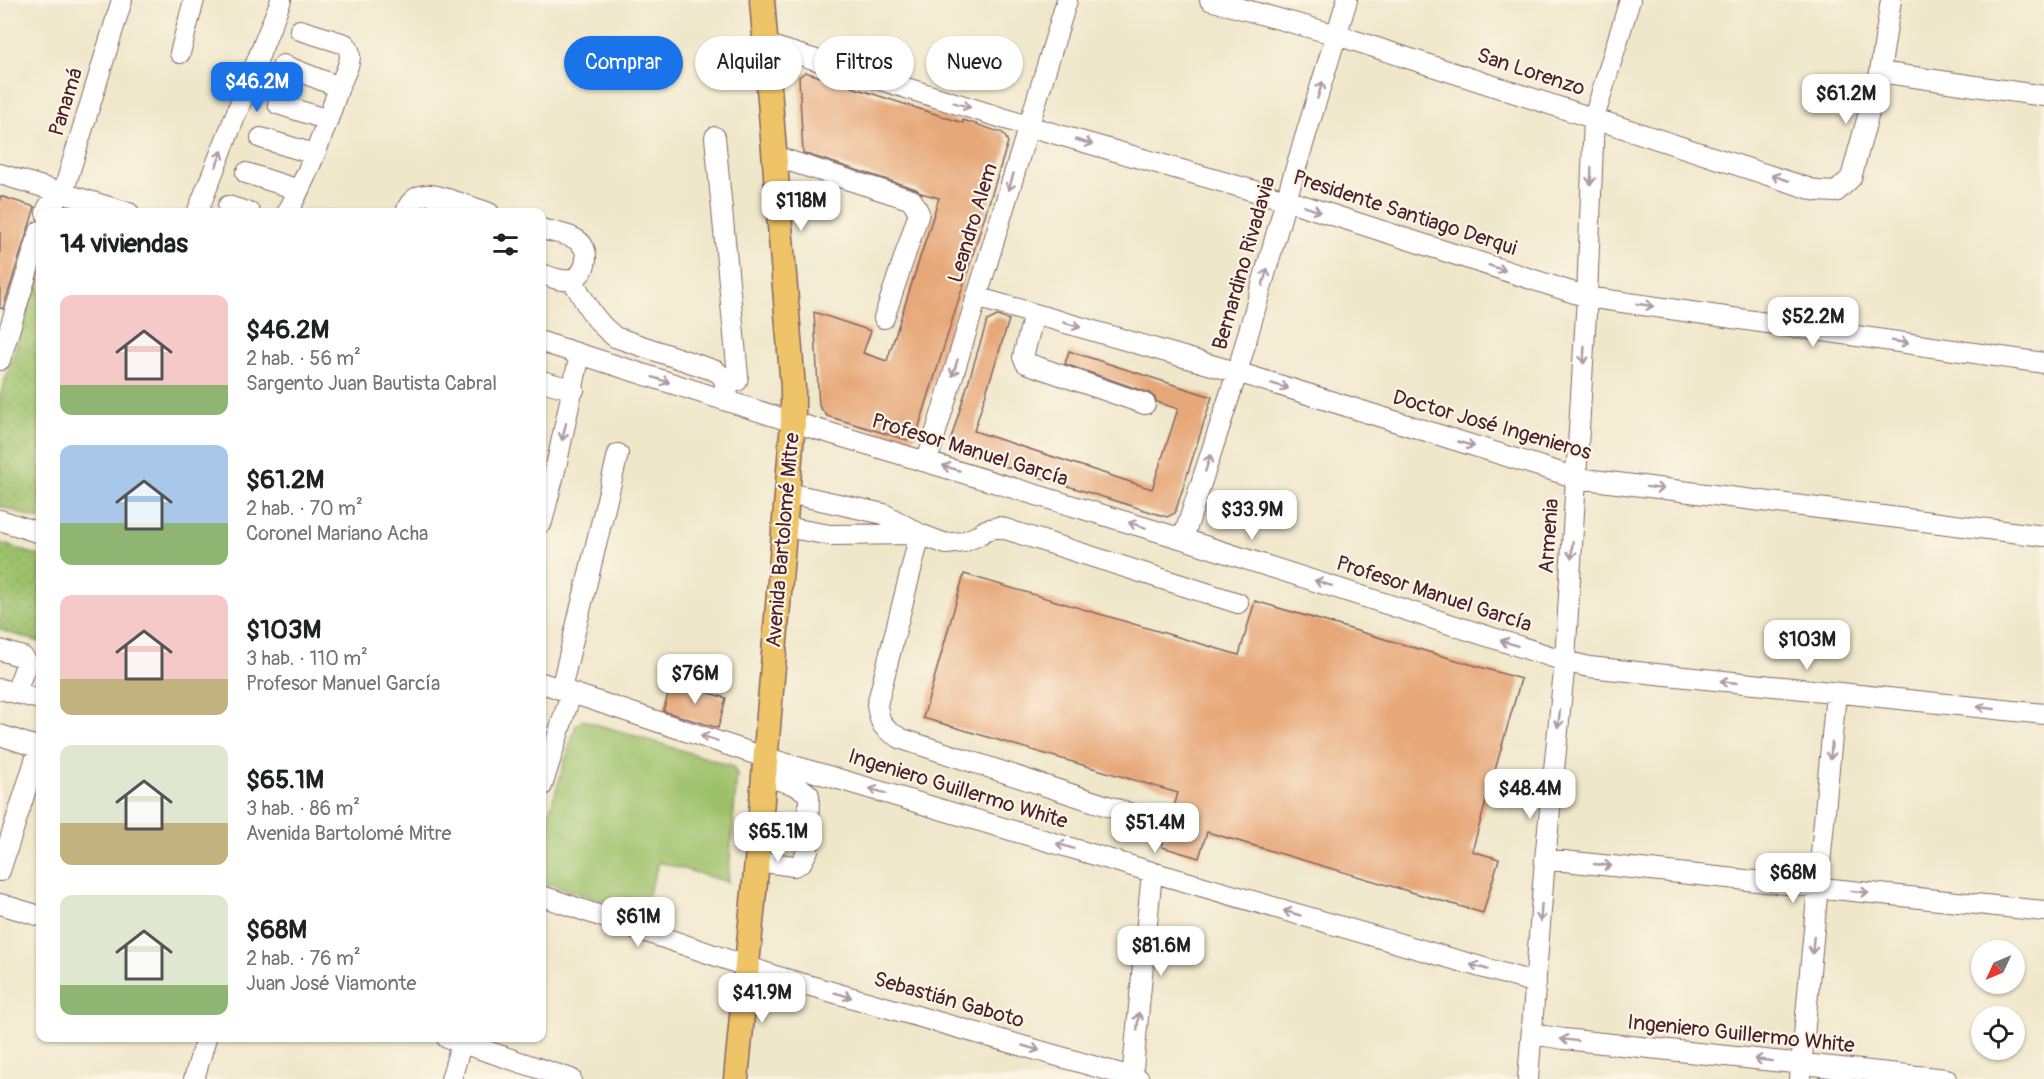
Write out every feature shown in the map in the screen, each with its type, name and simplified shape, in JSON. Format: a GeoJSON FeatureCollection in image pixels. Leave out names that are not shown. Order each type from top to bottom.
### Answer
{"type":"FeatureCollection","features":[{"type":"Feature","properties":{"kind":"main road","name":"Avenida Bartolomé Mitre"},"geometry":{"type":"LineString","coordinates":[[762,0],[764,36]]}},
{"type":"Feature","properties":{"kind":"main road","name":"Avenida Bartolomé Mitre"},"geometry":{"type":"LineString","coordinates":[[736,1079],[757,861],[793,422],[769,90]]}},
{"type":"Feature","properties":{"kind":"street","name":"Panamá"},"geometry":{"type":"LineString","coordinates":[[48,208],[63,193],[122,0]]}},
{"type":"Feature","properties":{"kind":"street"},"geometry":{"type":"LineString","coordinates":[[180,53],[194,0]]}},
{"type":"Feature","properties":{"kind":"street"},"geometry":{"type":"LineString","coordinates":[[199,208],[281,0]]}},
{"type":"Feature","properties":{"kind":"street","name":"Leandro Alem"},"geometry":{"type":"LineString","coordinates":[[927,461],[1067,0]]}},
{"type":"Feature","properties":{"kind":"street","name":"San Lorenzo"},"geometry":{"type":"LineString","coordinates":[[1210,0],[1337,35],[1817,191],[1836,192],[1851,178],[1880,72]]}},
{"type":"Feature","properties":{"kind":"street","name":"Bernardino Rivadavia"},"geometry":{"type":"LineString","coordinates":[[1183,538],[1237,373],[1286,200],[1347,0]]}},
{"type":"Feature","properties":{"kind":"street","name":"Armenia"},"geometry":{"type":"LineString","coordinates":[[1528,1079],[1545,859],[1565,661],[1587,297],[1594,118],[1630,0]]}},
{"type":"Feature","properties":{"kind":"street"},"geometry":{"type":"LineString","coordinates":[[1891,0],[1880,72],[2044,96]]}},
{"type":"Feature","properties":{"kind":"street"},"geometry":{"type":"LineString","coordinates":[[290,208],[328,120],[351,54],[345,44],[300,30]]}},
{"type":"Feature","properties":{"kind":"street","name":"Presidente Santiago Derqui"},"geometry":{"type":"LineString","coordinates":[[802,56],[1028,126],[1286,200],[1587,297],[2044,363]]}},
{"type":"Feature","properties":{"kind":"street"},"geometry":{"type":"LineString","coordinates":[[283,65],[339,87]]}},
{"type":"Feature","properties":{"kind":"street"},"geometry":{"type":"LineString","coordinates":[[278,104],[328,120]]}},
{"type":"Feature","properties":{"kind":"street"},"geometry":{"type":"LineString","coordinates":[[572,279],[594,317],[615,337],[716,371],[727,393],[737,381],[738,376],[715,136]]}},
{"type":"Feature","properties":{"kind":"street"},"geometry":{"type":"LineString","coordinates":[[261,138],[314,154]]}},
{"type":"Feature","properties":{"kind":"street"},"geometry":{"type":"LineString","coordinates":[[774,156],[912,200],[919,213],[884,318]]}},
{"type":"Feature","properties":{"kind":"street"},"geometry":{"type":"LineString","coordinates":[[246,173],[299,190]]}},
{"type":"Feature","properties":{"kind":"street"},"geometry":{"type":"LineString","coordinates":[[0,174],[112,208]]}},
{"type":"Feature","properties":{"kind":"street"},"geometry":{"type":"LineString","coordinates":[[407,208],[414,198],[427,194],[473,208]]}},
{"type":"Feature","properties":{"kind":"street"},"geometry":{"type":"LineString","coordinates":[[228,206],[234,208]]}},
{"type":"Feature","properties":{"kind":"street"},"geometry":{"type":"LineString","coordinates":[[546,230],[576,239],[586,253],[586,263],[580,274],[572,279],[562,281],[546,275]]}},
{"type":"Feature","properties":{"kind":"street"},"geometry":{"type":"LineString","coordinates":[[0,360],[36,244]]}},
{"type":"Feature","properties":{"kind":"street","name":"Doctor José Ingenieros"},"geometry":{"type":"LineString","coordinates":[[976,297],[1237,373],[1577,478],[2044,536]]}},
{"type":"Feature","properties":{"kind":"street"},"geometry":{"type":"LineString","coordinates":[[1034,314],[1023,357],[1026,363],[1145,404]]}},
{"type":"Feature","properties":{"kind":"street","name":"Profesor Manuel García"},"geometry":{"type":"LineString","coordinates":[[546,343],[727,393],[793,422],[1183,538],[1589,667],[2044,714]]}},
{"type":"Feature","properties":{"kind":"street"},"geometry":{"type":"LineString","coordinates":[[546,487],[549,460],[574,390],[580,354]]}},
{"type":"Feature","properties":{"kind":"street"},"geometry":{"type":"LineString","coordinates":[[546,382],[574,390]]}},
{"type":"Feature","properties":{"kind":"street"},"geometry":{"type":"LineString","coordinates":[[546,770],[566,691],[618,454]]}},
{"type":"Feature","properties":{"kind":"street"},"geometry":{"type":"LineString","coordinates":[[788,494],[884,514],[920,534],[946,544],[963,542],[999,526],[1238,603]]}},
{"type":"Feature","properties":{"kind":"street"},"geometry":{"type":"LineString","coordinates":[[0,520],[36,532]]}},
{"type":"Feature","properties":{"kind":"street"},"geometry":{"type":"LineString","coordinates":[[785,527],[830,535],[920,534]]}},
{"type":"Feature","properties":{"kind":"street"},"geometry":{"type":"LineString","coordinates":[[920,534],[877,705],[879,721],[886,731],[902,739],[1135,815]]}},
{"type":"Feature","properties":{"kind":"street"},"geometry":{"type":"LineString","coordinates":[[0,650],[23,657],[27,662],[8,691],[36,698]]}},
{"type":"Feature","properties":{"kind":"street","name":"Ingeniero Guillermo White"},"geometry":{"type":"LineString","coordinates":[[546,684],[764,766],[1152,872],[1536,983]]}},
{"type":"Feature","properties":{"kind":"street"},"geometry":{"type":"LineString","coordinates":[[1801,1071],[1836,693]]}},
{"type":"Feature","properties":{"kind":"street"},"geometry":{"type":"LineString","coordinates":[[0,735],[36,746]]}},
{"type":"Feature","properties":{"kind":"street"},"geometry":{"type":"LineString","coordinates":[[0,871],[36,759]]}},
{"type":"Feature","properties":{"kind":"street"},"geometry":{"type":"LineString","coordinates":[[757,861],[794,866],[801,863],[808,850],[809,795],[764,766]]}},
{"type":"Feature","properties":{"kind":"street"},"geometry":{"type":"LineString","coordinates":[[1545,859],[2044,912]]}},
{"type":"Feature","properties":{"kind":"street"},"geometry":{"type":"LineString","coordinates":[[1134,1078],[1152,872]]}},
{"type":"Feature","properties":{"kind":"street","name":"Sebastián Gaboto"},"geometry":{"type":"LineString","coordinates":[[546,897],[772,975],[1134,1078]]}},
{"type":"Feature","properties":{"kind":"street"},"geometry":{"type":"LineString","coordinates":[[0,904],[36,915]]}},
{"type":"Feature","properties":{"kind":"street","name":"Ingeniero Guillermo White"},"geometry":{"type":"LineString","coordinates":[[1532,1034],[1801,1071],[1946,1079]]}},
{"type":"Feature","properties":{"kind":"street"},"geometry":{"type":"LineString","coordinates":[[194,1079],[205,1042]]}},
{"type":"Feature","properties":{"kind":"street"},"geometry":{"type":"LineString","coordinates":[[451,1079],[457,1042]]}},
{"type":"Feature","properties":{"kind":"street"},"geometry":{"type":"LineString","coordinates":[[463,1042],[571,1079]]}},
{"type":"Feature","properties":{"kind":"green space"},"geometry":{"type":"Polygon","coordinates":[[[36,284],[36,519],[0,506],[0,396],[36,284]]]}},
{"type":"Feature","properties":{"kind":"green space"},"geometry":{"type":"Polygon","coordinates":[[[0,543],[36,555],[36,641],[0,630],[0,543]]]}},
{"type":"Feature","properties":{"kind":"green space"},"geometry":{"type":"Polygon","coordinates":[[[583,720],[732,766],[737,774],[728,882],[659,862],[642,913],[546,883],[546,823],[576,725],[583,720]]]}},
{"type":"Feature","properties":{"kind":"building"},"geometry":{"type":"Polygon","coordinates":[[[805,72],[814,75],[814,90],[861,90],[963,123],[963,120],[1003,133],[1008,142],[916,436],[907,440],[827,416],[819,406],[814,312],[871,331],[863,353],[887,361],[939,198],[803,153],[800,90],[802,90],[802,74],[805,72]]]}},
{"type":"Feature","properties":{"kind":"building"},"geometry":{"type":"Polygon","coordinates":[[[0,196],[35,207],[3,309],[0,308],[0,196]]]}},
{"type":"Feature","properties":{"kind":"building"},"geometry":{"type":"Polygon","coordinates":[[[997,316],[1009,320],[974,431],[1152,489],[1178,409],[1157,402],[1149,393],[1065,364],[1069,351],[1212,397],[1175,513],[1167,517],[955,451],[950,442],[987,321],[997,316]]]}},
{"type":"Feature","properties":{"kind":"building"},"geometry":{"type":"Polygon","coordinates":[[[964,574],[1239,655],[1255,601],[1521,679],[1472,851],[1499,859],[1483,913],[1207,832],[1199,858],[1162,847],[1178,793],[923,718],[964,574]]]}},
{"type":"Feature","properties":{"kind":"building"},"geometry":{"type":"Polygon","coordinates":[[[672,682],[726,698],[718,728],[663,711],[672,682]]]}}]}
